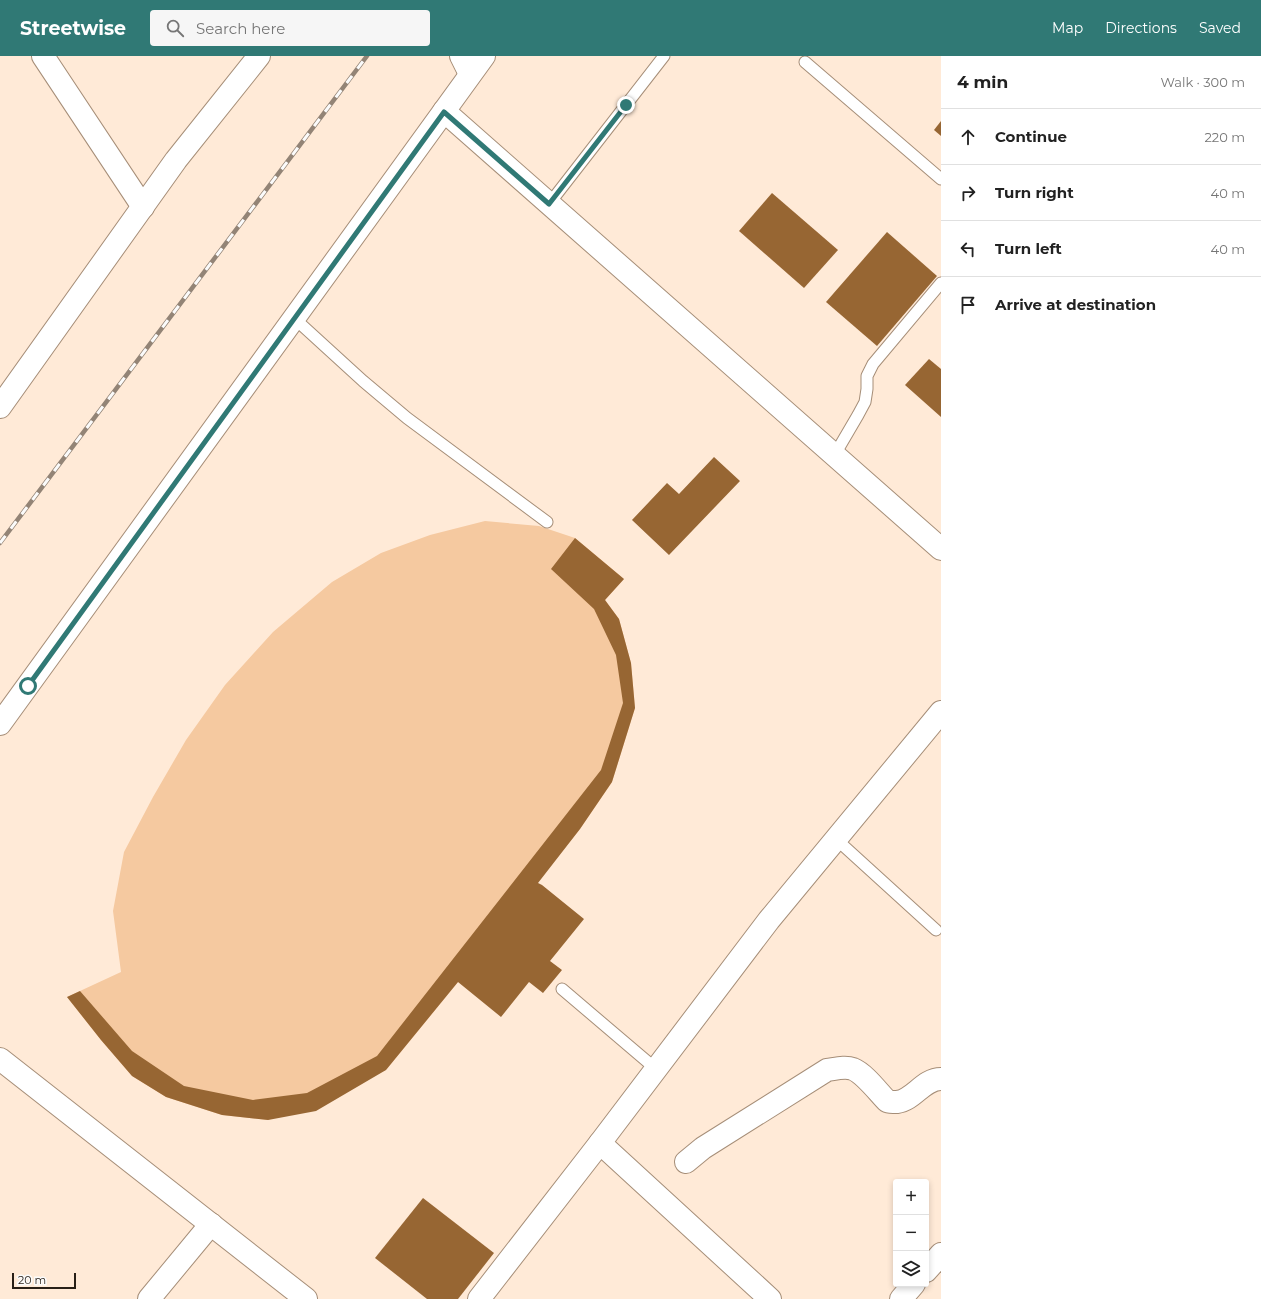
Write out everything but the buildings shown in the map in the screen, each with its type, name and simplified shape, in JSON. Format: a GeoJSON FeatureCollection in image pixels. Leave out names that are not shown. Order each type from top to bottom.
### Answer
{"type":"FeatureCollection","features":[{"type":"Feature","properties":{"kind":"street"},"geometry":{"type":"LineString","coordinates":[[44,56],[143,207]]}},
{"type":"Feature","properties":{"kind":"street"},"geometry":{"type":"LineString","coordinates":[[0,407],[176,160],[259,56]]}},
{"type":"Feature","properties":{"kind":"street"},"geometry":{"type":"LineString","coordinates":[[0,724],[444,112],[466,65],[484,56]]}},
{"type":"Feature","properties":{"kind":"street"},"geometry":{"type":"LineString","coordinates":[[444,112],[941,549]]}},
{"type":"Feature","properties":{"kind":"street"},"geometry":{"type":"LineString","coordinates":[[480,1299],[600,1144],[769,920],[941,712]]}},
{"type":"Feature","properties":{"kind":"street"},"geometry":{"type":"LineString","coordinates":[[0,1059],[306,1299]]}},
{"type":"Feature","properties":{"kind":"street"},"geometry":{"type":"LineString","coordinates":[[686,1162],[710,1143],[827,1070],[842,1068],[852,1069],[862,1076],[887,1101],[898,1102],[907,1098],[926,1084],[936,1079],[941,1079]]}},
{"type":"Feature","properties":{"kind":"street"},"geometry":{"type":"LineString","coordinates":[[600,1144],[770,1299]]}},
{"type":"Feature","properties":{"kind":"street"},"geometry":{"type":"LineString","coordinates":[[149,1299],[211,1224]]}},
{"type":"Feature","properties":{"kind":"street"},"geometry":{"type":"LineString","coordinates":[[929,1268],[941,1254]]}},
{"type":"Feature","properties":{"kind":"street"},"geometry":{"type":"LineString","coordinates":[[901,1299],[911,1287]]}},
{"type":"Feature","properties":{"kind":"lane"},"geometry":{"type":"LineString","coordinates":[[549,204],[664,56]]}},
{"type":"Feature","properties":{"kind":"lane"},"geometry":{"type":"LineString","coordinates":[[805,62],[941,179]]}},
{"type":"Feature","properties":{"kind":"lane"},"geometry":{"type":"LineString","coordinates":[[834,456],[865,402],[867,376],[873,364],[941,283]]}},
{"type":"Feature","properties":{"kind":"lane"},"geometry":{"type":"LineString","coordinates":[[294,318],[407,418],[546,522]]}},
{"type":"Feature","properties":{"kind":"lane"},"geometry":{"type":"LineString","coordinates":[[836,839],[936,930]]}},
{"type":"Feature","properties":{"kind":"lane"},"geometry":{"type":"LineString","coordinates":[[562,988],[656,1069]]}},
{"type":"Feature","properties":{"kind":"shaded area"},"geometry":{"type":"Polygon","coordinates":[[[485,521],[539,526],[575,538],[624,579],[605,600],[619,619],[631,663],[635,708],[612,782],[580,829],[386,1070],[268,1120],[222,1115],[166,1097],[132,1076],[67,997],[121,972],[113,911],[124,852],[153,797],[186,740],[225,685],[273,632],[332,582],[381,553],[430,535],[485,521]]]}},
{"type":"Feature","properties":{"kind":"railway"},"geometry":{"type":"LineString","coordinates":[[0,543],[367,56]]}},
{"type":"Feature","properties":{"kind":"route"},"geometry":{"type":"LineString","coordinates":[[28,686],[444,112],[549,204],[626,105]]}}]}
